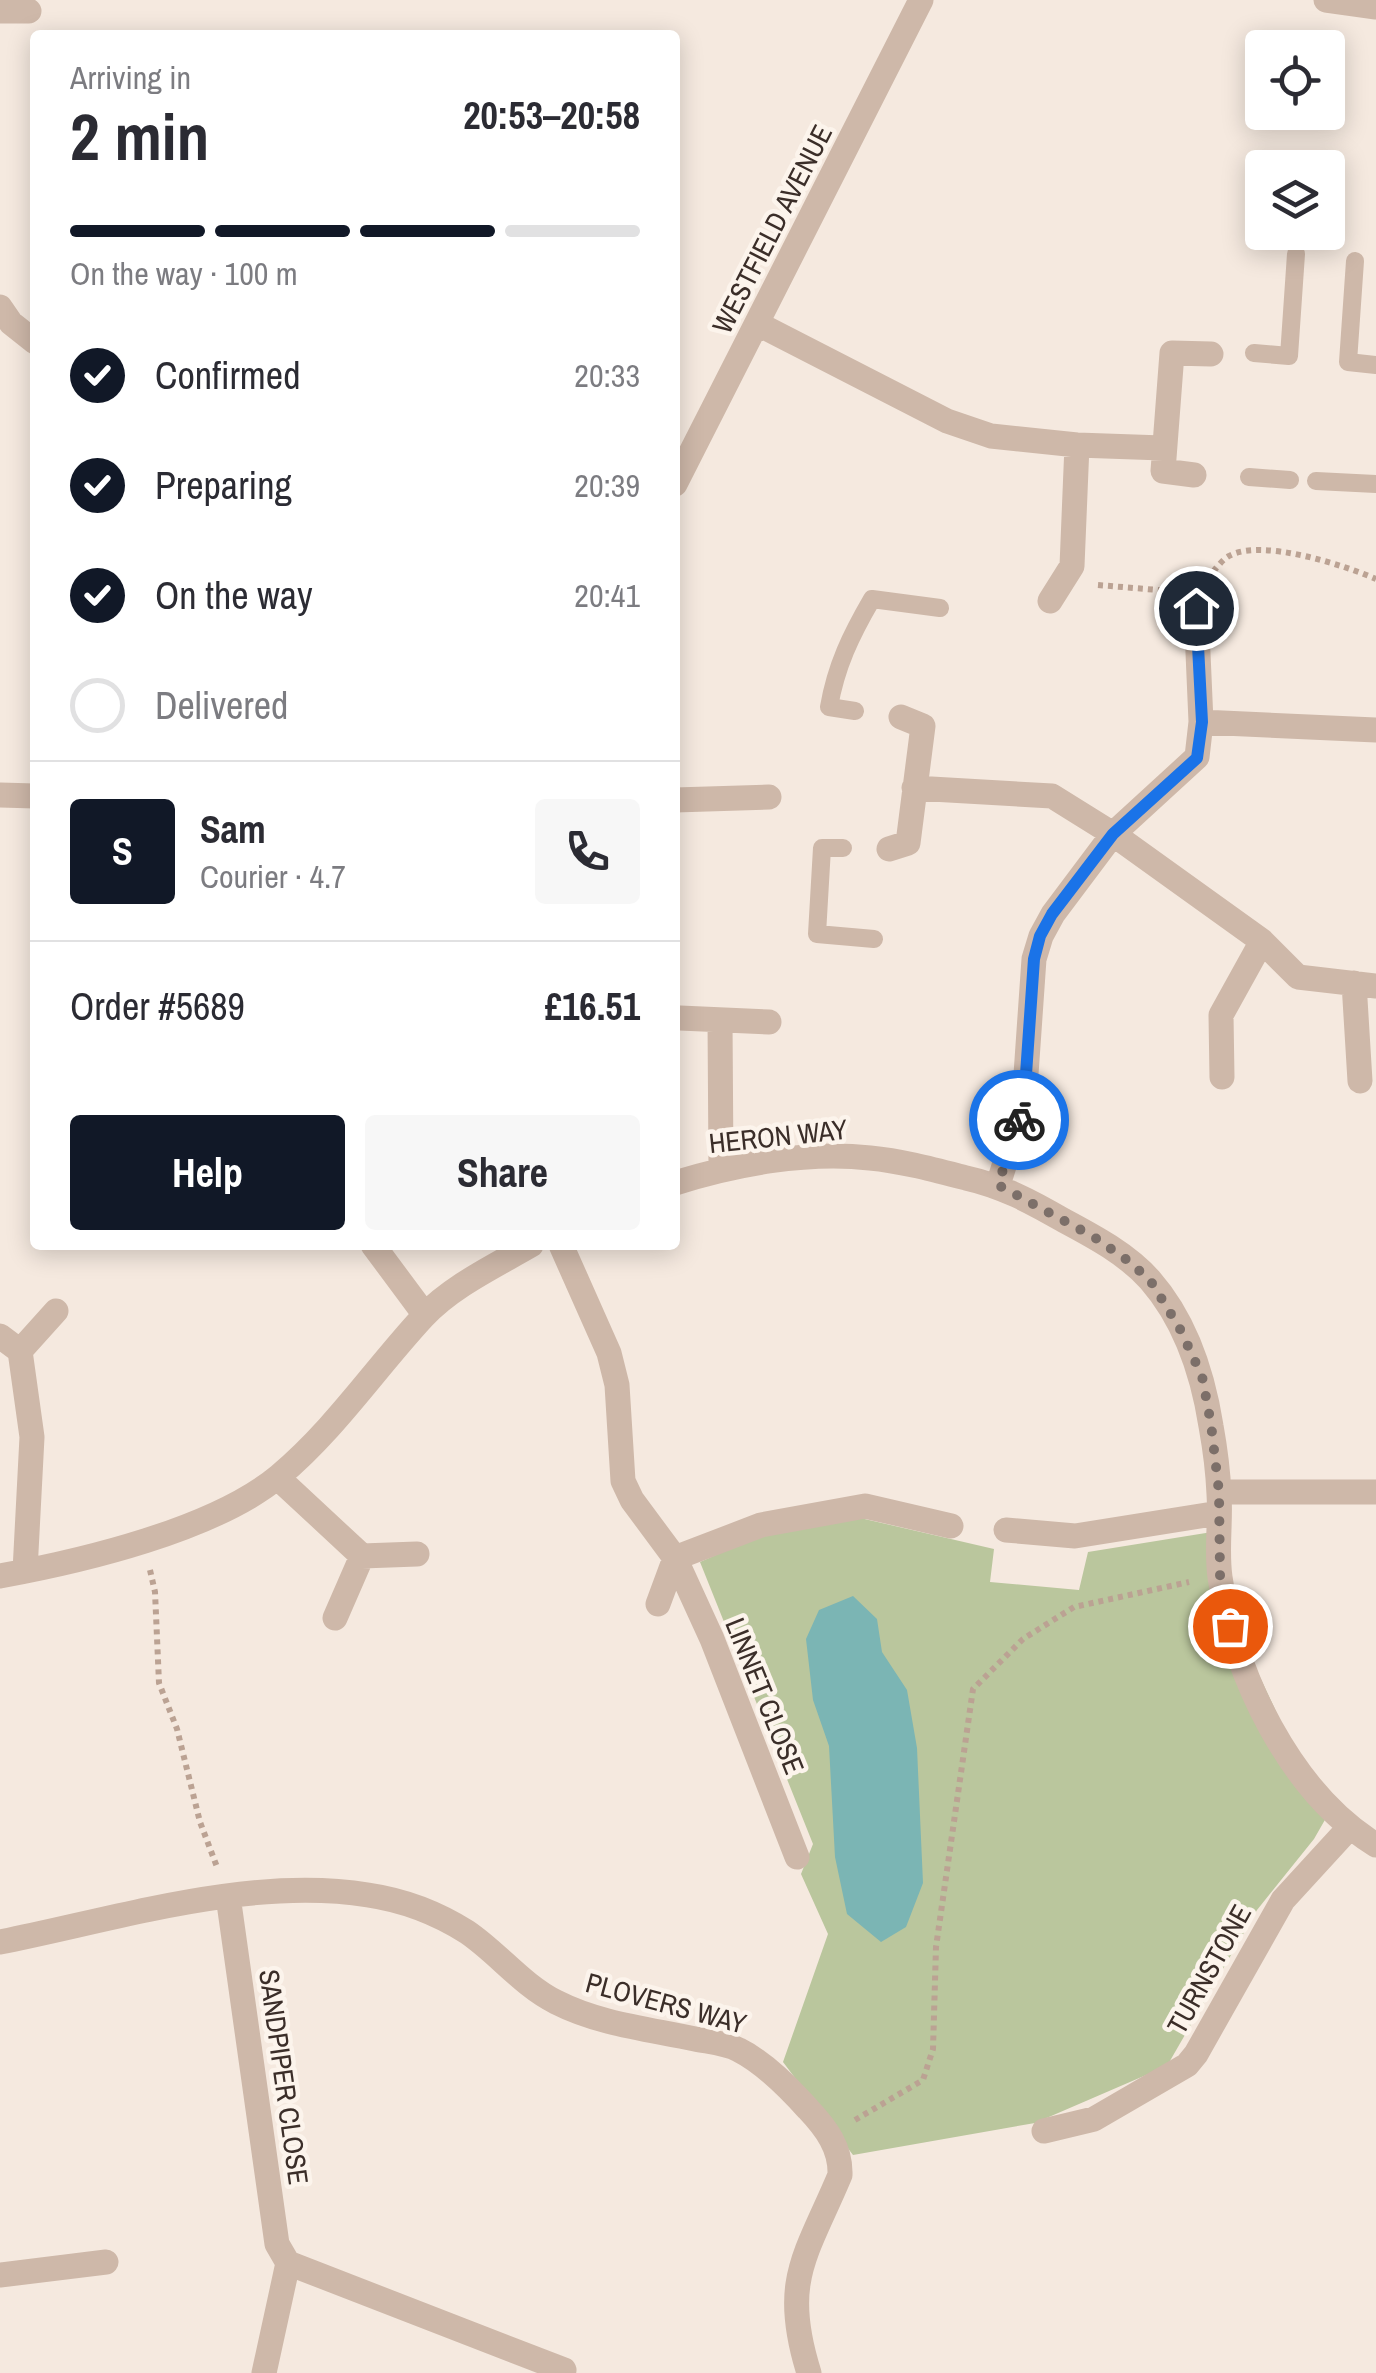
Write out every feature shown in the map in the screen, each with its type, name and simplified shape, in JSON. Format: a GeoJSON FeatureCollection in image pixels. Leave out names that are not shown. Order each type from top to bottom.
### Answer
{"type":"FeatureCollection","features":[{"type":"Feature","properties":{"kind":"street","name":"WESTFIELD AVENUE"},"geometry":{"type":"LineString","coordinates":[[680,474],[920,0]]}},
{"type":"Feature","properties":{"kind":"street"},"geometry":{"type":"LineString","coordinates":[[1326,0],[1376,7]]}},
{"type":"Feature","properties":{"kind":"street"},"geometry":{"type":"LineString","coordinates":[[0,12],[29,11]]}},
{"type":"Feature","properties":{"kind":"street"},"geometry":{"type":"LineString","coordinates":[[0,307],[11,323],[30,338]]}},
{"type":"Feature","properties":{"kind":"street"},"geometry":{"type":"LineString","coordinates":[[758,324],[947,421],[1008,440],[1163,448]]}},
{"type":"Feature","properties":{"kind":"street"},"geometry":{"type":"LineString","coordinates":[[1194,475],[1163,471],[1172,353],[1211,354]]}},
{"type":"Feature","properties":{"kind":"street"},"geometry":{"type":"LineString","coordinates":[[1050,601],[1072,566],[1077,445]]}},
{"type":"Feature","properties":{"kind":"street"},"geometry":{"type":"LineString","coordinates":[[998,1185],[1024,1103],[1034,959],[1040,936],[1052,914],[1113,834],[1197,758],[1202,722],[1199,596]]}},
{"type":"Feature","properties":{"kind":"street"},"geometry":{"type":"LineString","coordinates":[[889,850],[908,843],[923,726],[900,718]]}},
{"type":"Feature","properties":{"kind":"street"},"geometry":{"type":"LineString","coordinates":[[1202,722],[1376,730]]}},
{"type":"Feature","properties":{"kind":"street"},"geometry":{"type":"LineString","coordinates":[[914,788],[1052,796],[1113,834],[1262,942],[1298,976],[1365,984],[1360,1081]]}},
{"type":"Feature","properties":{"kind":"street"},"geometry":{"type":"LineString","coordinates":[[0,795],[30,796]]}},
{"type":"Feature","properties":{"kind":"street"},"geometry":{"type":"LineString","coordinates":[[680,800],[769,798]]}},
{"type":"Feature","properties":{"kind":"street"},"geometry":{"type":"LineString","coordinates":[[1222,1077],[1221,1015],[1262,942]]}},
{"type":"Feature","properties":{"kind":"street"},"geometry":{"type":"LineString","coordinates":[[680,1018],[769,1022]]}},
{"type":"Feature","properties":{"kind":"street"},"geometry":{"type":"LineString","coordinates":[[720,1020],[722,1168]]}},
{"type":"Feature","properties":{"kind":"street","name":"HERON WAY"},"geometry":{"type":"LineString","coordinates":[[680,1181],[722,1168],[803,1158],[867,1157],[998,1185],[1094,1237],[1150,1280],[1179,1327],[1202,1376],[1219,1503],[1220,1575],[1230,1626],[1256,1703],[1295,1764],[1349,1828],[1376,1845]]}},
{"type":"Feature","properties":{"kind":"street"},"geometry":{"type":"LineString","coordinates":[[378,1250],[425,1315]]}},
{"type":"Feature","properties":{"kind":"street"},"geometry":{"type":"LineString","coordinates":[[56,1311],[10,1344],[32,1437],[13,1574],[84,1560],[142,1541],[258,1492],[330,1428],[425,1315],[476,1277],[522,1250]]}},
{"type":"Feature","properties":{"kind":"street","name":"LINNET CLOSE"},"geometry":{"type":"LineString","coordinates":[[563,1250],[613,1369],[623,1481],[674,1558],[712,1638],[796,1857]]}},
{"type":"Feature","properties":{"kind":"street"},"geometry":{"type":"LineString","coordinates":[[278,1478],[362,1556],[417,1554]]}},
{"type":"Feature","properties":{"kind":"street"},"geometry":{"type":"LineString","coordinates":[[1006,1530],[1074,1536],[1219,1503],[1376,1492]]}},
{"type":"Feature","properties":{"kind":"street"},"geometry":{"type":"LineString","coordinates":[[658,1604],[674,1558],[761,1525],[865,1506],[951,1526]]}},
{"type":"Feature","properties":{"kind":"street"},"geometry":{"type":"LineString","coordinates":[[336,1618],[362,1556]]}},
{"type":"Feature","properties":{"kind":"street","name":"TURNSTONE"},"geometry":{"type":"LineString","coordinates":[[1044,2131],[1094,2119],[1187,2065],[1240,1979],[1274,1913],[1349,1828]]}},
{"type":"Feature","properties":{"kind":"street","name":"PLOVERS WAY"},"geometry":{"type":"LineString","coordinates":[[0,1942],[228,1896],[311,1891],[366,1895],[406,1904],[469,1934],[552,2000],[584,2015],[737,2049],[794,2094],[830,2134]]}},
{"type":"Feature","properties":{"kind":"street","name":"SANDPIPER CLOSE"},"geometry":{"type":"LineString","coordinates":[[228,1896],[277,2244],[288,2263],[264,2373]]}},
{"type":"Feature","properties":{"kind":"street"},"geometry":{"type":"LineString","coordinates":[[809,2373],[797,2327],[795,2294],[807,2250],[840,2174],[841,2161],[830,2134]]}},
{"type":"Feature","properties":{"kind":"street"},"geometry":{"type":"LineString","coordinates":[[0,2275],[106,2262]]}},
{"type":"Feature","properties":{"kind":"street"},"geometry":{"type":"LineString","coordinates":[[288,2263],[564,2370]]}},
{"type":"Feature","properties":{"kind":"lane"},"geometry":{"type":"LineString","coordinates":[[1254,354],[1289,356],[1296,254]]}},
{"type":"Feature","properties":{"kind":"lane"},"geometry":{"type":"LineString","coordinates":[[1356,261],[1348,362],[1376,365]]}},
{"type":"Feature","properties":{"kind":"lane"},"geometry":{"type":"LineString","coordinates":[[1249,476],[1290,480]]}},
{"type":"Feature","properties":{"kind":"lane"},"geometry":{"type":"LineString","coordinates":[[1316,480],[1376,484]]}},
{"type":"Feature","properties":{"kind":"lane"},"geometry":{"type":"LineString","coordinates":[[855,711],[828,707],[834,675],[872,599],[940,608]]}},
{"type":"Feature","properties":{"kind":"lane"},"geometry":{"type":"LineString","coordinates":[[843,848],[822,848],[816,934],[874,939]]}},
{"type":"Feature","properties":{"kind":"path"},"geometry":{"type":"LineString","coordinates":[[1199,596],[1229,556],[1258,550],[1312,558],[1376,579]]}},
{"type":"Feature","properties":{"kind":"path"},"geometry":{"type":"LineString","coordinates":[[1072,566],[1094,585],[1173,592]]}},
{"type":"Feature","properties":{"kind":"path"},"geometry":{"type":"LineString","coordinates":[[142,1541],[155,1592],[158,1683],[177,1729],[200,1822],[228,1896]]}},
{"type":"Feature","properties":{"kind":"path"},"geometry":{"type":"LineString","coordinates":[[830,2134],[923,2080],[932,2049],[936,1947],[973,1689],[1023,1639],[1074,1607],[1220,1575]]}},
{"type":"Feature","properties":{"kind":"green space"},"geometry":{"type":"Polygon","coordinates":[[[856,1517],[994,1549],[990,1582],[1079,1590],[1088,1552],[1212,1532],[1213,1577],[1326,1818],[1257,1910],[1167,2066],[1035,2123],[853,2155],[783,2062],[828,1934],[801,1874],[813,1844],[700,1562],[768,1532],[856,1517]]]}},
{"type":"Feature","properties":{"kind":"water"},"geometry":{"type":"Polygon","coordinates":[[[853,1596],[877,1619],[882,1652],[907,1690],[917,1748],[923,1883],[906,1927],[881,1942],[847,1914],[835,1857],[829,1746],[813,1700],[806,1639],[819,1610],[853,1596]]]}},
{"type":"Feature","properties":{"kind":"way so far"},"geometry":{"type":"LineString","coordinates":[[1019,1120],[998,1185],[1094,1237],[1127,1260],[1150,1280],[1192,1352],[1202,1376],[1211,1424],[1219,1492],[1220,1575],[1230,1626]]}},
{"type":"Feature","properties":{"kind":"route"},"geometry":{"type":"LineString","coordinates":[[1019,1120],[1024,1103],[1034,959],[1040,936],[1052,914],[1113,834],[1197,758],[1202,722],[1196,608]]}}]}
